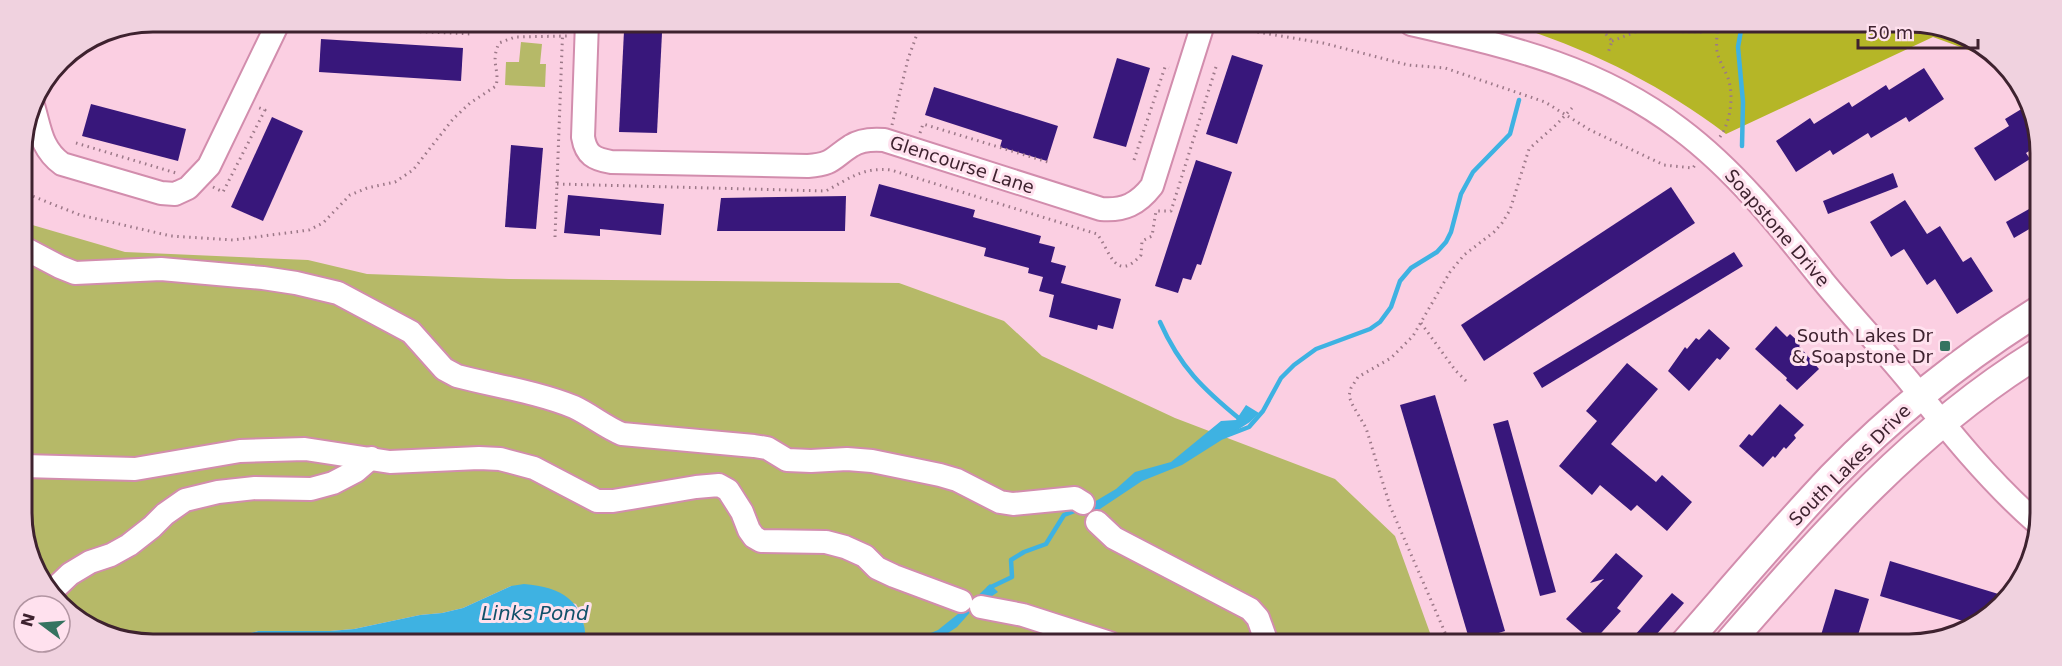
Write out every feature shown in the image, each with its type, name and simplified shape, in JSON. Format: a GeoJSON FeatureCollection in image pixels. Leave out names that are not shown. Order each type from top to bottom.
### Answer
{"type":"FeatureCollection","features":[{"type":"Feature","properties":{"kind":"main road","name":"South Lakes Drive"},"geometry":{"type":"LineString","coordinates":[[1693,634],[1833,477],[1920,395],[1964,361],[2030,316]]}},
{"type":"Feature","properties":{"kind":"main road","name":"South Lakes Drive"},"geometry":{"type":"LineString","coordinates":[[1737,634],[1846,511],[1894,464],[1980,392],[2030,359]]}},
{"type":"Feature","properties":{"kind":"street"},"geometry":{"type":"LineString","coordinates":[[37,118],[45,147],[62,164],[160,193],[175,194],[188,188],[209,166],[274,32]]}},
{"type":"Feature","properties":{"kind":"street","name":"Glencourse Lane"},"geometry":{"type":"LineString","coordinates":[[587,32],[583,137],[585,147],[599,160],[822,165],[833,161],[850,146],[871,139],[889,141],[1101,209],[1114,210],[1135,204],[1152,186],[1209,32]]}},
{"type":"Feature","properties":{"kind":"street","name":"Soapstone Drive"},"geometry":{"type":"LineString","coordinates":[[1446,32],[1503,45],[1573,68],[1639,102],[1680,129],[1721,165],[1770,215],[1996,485],[2030,516]]}},
{"type":"Feature","properties":{"kind":"street"},"geometry":{"type":"LineString","coordinates":[[32,252],[75,273],[161,269],[263,278],[338,293],[411,332],[444,369],[566,405],[622,434],[767,448],[787,460],[872,461],[948,477],[1000,502],[1013,504],[1075,498],[1083,503]]}},
{"type":"Feature","properties":{"kind":"street"},"geometry":{"type":"LineString","coordinates":[[32,466],[135,469],[240,451],[296,449],[398,462],[500,459],[534,468],[597,501],[613,501],[719,485],[728,490],[742,512],[749,530],[761,541],[826,542],[845,547],[865,556],[877,568],[894,576],[971,604],[1023,615],[1082,634]]}},
{"type":"Feature","properties":{"kind":"street"},"geometry":{"type":"LineString","coordinates":[[56,587],[70,574],[90,562],[111,555],[129,545],[185,500],[218,492],[255,488],[311,489],[333,483],[356,471],[371,458]]}},
{"type":"Feature","properties":{"kind":"street"},"geometry":{"type":"LineString","coordinates":[[1096,522],[1114,538],[1250,609],[1258,618],[1264,634]]}},
{"type":"Feature","properties":{"kind":"path"},"geometry":{"type":"LineString","coordinates":[[428,32],[472,34],[472,32]]}},
{"type":"Feature","properties":{"kind":"path"},"geometry":{"type":"LineString","coordinates":[[555,237],[562,32]]}},
{"type":"Feature","properties":{"kind":"path"},"geometry":{"type":"LineString","coordinates":[[32,196],[80,215],[171,236],[233,240],[309,230],[323,223],[350,195],[367,188],[395,182],[413,170],[453,119],[470,103],[496,86],[498,78],[494,64],[495,52],[499,43],[515,37],[562,36],[574,32]]}},
{"type":"Feature","properties":{"kind":"path"},"geometry":{"type":"LineString","coordinates":[[889,141],[906,68],[918,32]]}},
{"type":"Feature","properties":{"kind":"path"},"geometry":{"type":"LineString","coordinates":[[1255,32],[1323,43],[1408,65],[1445,68],[1545,102],[1565,115]]}},
{"type":"Feature","properties":{"kind":"path"},"geometry":{"type":"LineString","coordinates":[[1604,32],[1612,41]]}},
{"type":"Feature","properties":{"kind":"path"},"geometry":{"type":"LineString","coordinates":[[1612,41],[1635,32]]}},
{"type":"Feature","properties":{"kind":"path"},"geometry":{"type":"LineString","coordinates":[[1674,32],[1705,32]]}},
{"type":"Feature","properties":{"kind":"path"},"geometry":{"type":"LineString","coordinates":[[1608,53],[1612,41]]}},
{"type":"Feature","properties":{"kind":"path"},"geometry":{"type":"LineString","coordinates":[[557,184],[826,191],[861,172],[876,168],[891,170],[1096,234],[1103,242],[1113,262],[1121,266],[1127,265],[1141,255],[1142,241],[1152,236],[1156,212],[1171,211],[1216,67]]}},
{"type":"Feature","properties":{"kind":"path"},"geometry":{"type":"LineString","coordinates":[[1446,634],[1390,506],[1365,428],[1349,396],[1358,377],[1391,358],[1403,348],[1421,323],[1450,272],[1464,255],[1502,223],[1510,210],[1529,149],[1572,108]]}},
{"type":"Feature","properties":{"kind":"path"},"geometry":{"type":"LineString","coordinates":[[915,149],[922,124],[1051,164]]}},
{"type":"Feature","properties":{"kind":"path"},"geometry":{"type":"LineString","coordinates":[[76,143],[198,179]]}},
{"type":"Feature","properties":{"kind":"path"},"geometry":{"type":"LineString","coordinates":[[1421,323],[1455,370],[1467,382]]}},
{"type":"Feature","properties":{"kind":"green space"},"geometry":{"type":"Polygon","coordinates":[[[521,42],[542,44],[540,64],[546,64],[545,87],[505,85],[506,62],[519,62],[521,42]]]}},
{"type":"Feature","properties":{"kind":"green space"},"geometry":{"type":"Polygon","coordinates":[[[32,225],[125,252],[308,260],[367,274],[509,279],[899,283],[1004,321],[1042,356],[1175,418],[1335,479],[1395,536],[1430,634],[585,634],[582,615],[576,604],[511,586],[463,608],[354,629],[258,631],[250,634],[152,634],[121,630],[106,625],[79,610],[72,604],[72,594],[62,594],[48,574],[36,545],[32,514],[32,225]]]}},
{"type":"Feature","properties":{"kind":"shaded area"},"geometry":{"type":"Polygon","coordinates":[[[1531,32],[1910,32],[1941,36],[1956,41],[1980,54],[1933,37],[1726,134],[1675,99],[1622,69],[1531,32]]]}},
{"type":"Feature","properties":{"kind":"water"},"geometry":{"type":"Polygon","coordinates":[[[1246,405],[1259,413],[1250,422],[1182,465],[1142,481],[1094,513],[1089,505],[1116,489],[1135,472],[1171,462],[1221,421],[1236,420],[1246,405]]]}},
{"type":"Feature","properties":{"kind":"water","name":"Links Pond"},"geometry":{"type":"Polygon","coordinates":[[[524,584],[538,586],[560,593],[576,606],[585,634],[250,634],[258,631],[354,629],[420,615],[442,613],[463,608],[511,586],[524,584]]]}},
{"type":"Feature","properties":{"kind":"water"},"geometry":{"type":"Polygon","coordinates":[[[990,584],[998,592],[974,608],[957,627],[946,634],[928,634],[938,630],[990,584]]]}},
{"type":"Feature","properties":{"kind":"building"},"geometry":{"type":"Polygon","coordinates":[[[624,32],[662,33],[657,133],[619,132],[624,32]]]}},
{"type":"Feature","properties":{"kind":"building"},"geometry":{"type":"Polygon","coordinates":[[[321,39],[463,48],[461,81],[319,72],[321,39]]]}},
{"type":"Feature","properties":{"kind":"building"},"geometry":{"type":"Polygon","coordinates":[[[1232,55],[1263,65],[1237,144],[1206,134],[1232,55]]]}},
{"type":"Feature","properties":{"kind":"building"},"geometry":{"type":"Polygon","coordinates":[[[1117,58],[1150,68],[1126,147],[1093,138],[1117,58]]]}},
{"type":"Feature","properties":{"kind":"building"},"geometry":{"type":"Polygon","coordinates":[[[1924,68],[1944,99],[1909,122],[1906,117],[1871,138],[1868,133],[1833,155],[1830,150],[1796,172],[1776,141],[1810,118],[1814,124],[1849,102],[1852,107],[1886,85],[1889,90],[1924,68]]]}},
{"type":"Feature","properties":{"kind":"building"},"geometry":{"type":"Polygon","coordinates":[[[934,87],[1058,126],[1047,161],[1000,147],[1002,140],[925,115],[934,87]]]}},
{"type":"Feature","properties":{"kind":"building"},"geometry":{"type":"Polygon","coordinates":[[[91,104],[186,129],[178,161],[82,136],[91,104]]]}},
{"type":"Feature","properties":{"kind":"building"},"geometry":{"type":"Polygon","coordinates":[[[2022,109],[2029,136],[2030,150],[2026,153],[2030,159],[1995,181],[1974,148],[2009,126],[2005,119],[2022,109]]]}},
{"type":"Feature","properties":{"kind":"building"},"geometry":{"type":"Polygon","coordinates":[[[272,117],[303,131],[263,221],[231,207],[272,117]]]}},
{"type":"Feature","properties":{"kind":"building"},"geometry":{"type":"Polygon","coordinates":[[[511,145],[543,148],[536,229],[505,227],[511,145]]]}},
{"type":"Feature","properties":{"kind":"building"},"geometry":{"type":"Polygon","coordinates":[[[1196,160],[1232,172],[1201,265],[1197,264],[1191,280],[1183,278],[1178,293],[1155,286],[1196,160]]]}},
{"type":"Feature","properties":{"kind":"building"},"geometry":{"type":"Polygon","coordinates":[[[1893,173],[1898,187],[1828,214],[1823,201],[1893,173]]]}},
{"type":"Feature","properties":{"kind":"building"},"geometry":{"type":"Polygon","coordinates":[[[879,184],[975,210],[973,217],[1041,236],[1039,243],[1055,247],[1051,262],[1066,266],[1061,283],[1121,299],[1113,329],[1098,325],[1097,330],[1049,317],[1054,295],[1039,291],[1043,277],[1028,273],[1029,268],[984,256],[986,248],[870,216],[879,184]]]}},
{"type":"Feature","properties":{"kind":"building"},"geometry":{"type":"Polygon","coordinates":[[[1671,187],[1695,223],[1484,361],[1461,325],[1671,187]]]}},
{"type":"Feature","properties":{"kind":"building"},"geometry":{"type":"Polygon","coordinates":[[[568,195],[664,204],[661,235],[600,229],[600,236],[564,233],[568,195]]]}},
{"type":"Feature","properties":{"kind":"building"},"geometry":{"type":"Polygon","coordinates":[[[846,196],[845,231],[717,231],[721,198],[846,196]]]}},
{"type":"Feature","properties":{"kind":"building"},"geometry":{"type":"Polygon","coordinates":[[[1905,200],[1927,234],[1940,226],[1963,262],[1971,257],[1993,291],[1957,314],[1935,279],[1927,285],[1904,249],[1891,257],[1870,222],[1905,200]]]}},
{"type":"Feature","properties":{"kind":"building"},"geometry":{"type":"Polygon","coordinates":[[[2030,208],[2030,229],[2014,238],[2006,222],[2030,208]]]}},
{"type":"Feature","properties":{"kind":"building"},"geometry":{"type":"Polygon","coordinates":[[[1734,252],[1743,266],[1542,388],[1533,373],[1734,252]]]}},
{"type":"Feature","properties":{"kind":"building"},"geometry":{"type":"Polygon","coordinates":[[[1776,326],[1787,337],[1790,334],[1801,344],[1799,346],[1819,369],[1797,390],[1755,349],[1776,326]]]}},
{"type":"Feature","properties":{"kind":"building"},"geometry":{"type":"Polygon","coordinates":[[[1709,329],[1730,348],[1720,360],[1717,358],[1689,391],[1668,371],[1685,347],[1687,349],[1696,338],[1699,340],[1709,329]]]}},
{"type":"Feature","properties":{"kind":"building"},"geometry":{"type":"Polygon","coordinates":[[[1627,363],[1658,389],[1611,444],[1656,482],[1662,475],[1692,502],[1667,531],[1637,505],[1631,511],[1600,485],[1592,495],[1559,466],[1597,421],[1586,411],[1627,363]]]}},
{"type":"Feature","properties":{"kind":"building"},"geometry":{"type":"Polygon","coordinates":[[[1435,395],[1505,631],[1495,634],[1468,634],[1400,405],[1435,395]]]}},
{"type":"Feature","properties":{"kind":"building"},"geometry":{"type":"Polygon","coordinates":[[[1780,404],[1804,425],[1794,435],[1796,438],[1786,449],[1784,447],[1763,467],[1739,446],[1749,434],[1752,436],[1780,404]]]}},
{"type":"Feature","properties":{"kind":"building"},"geometry":{"type":"Polygon","coordinates":[[[1508,420],[1556,592],[1540,596],[1493,424],[1508,420]]]}},
{"type":"Feature","properties":{"kind":"building"},"geometry":{"type":"Polygon","coordinates":[[[1616,553],[1643,576],[1617,608],[1621,611],[1600,634],[1584,634],[1566,619],[1604,579],[1590,583],[1616,553]]]}},
{"type":"Feature","properties":{"kind":"building"},"geometry":{"type":"Polygon","coordinates":[[[1890,561],[1999,594],[1983,610],[1964,621],[1880,596],[1890,561]]]}},
{"type":"Feature","properties":{"kind":"building"},"geometry":{"type":"Polygon","coordinates":[[[1835,589],[1869,599],[1858,634],[1821,634],[1835,589]]]}},
{"type":"Feature","properties":{"kind":"building"},"geometry":{"type":"Polygon","coordinates":[[[1672,593],[1684,603],[1657,634],[1636,634],[1672,593]]]}},
{"type":"Feature","properties":{"kind":"waterway"},"geometry":{"type":"LineString","coordinates":[[1741,32],[1738,47],[1743,102],[1742,146]]}},
{"type":"Feature","properties":{"kind":"waterway"},"geometry":{"type":"LineString","coordinates":[[1223,437],[1249,427],[1263,411],[1281,378],[1294,365],[1316,349],[1370,329],[1380,322],[1391,307],[1400,281],[1411,268],[1437,252],[1446,242],[1461,194],[1473,172],[1510,134],[1519,100]]}},
{"type":"Feature","properties":{"kind":"waterway"},"geometry":{"type":"LineString","coordinates":[[1160,322],[1184,365],[1215,398],[1241,420]]}},
{"type":"Feature","properties":{"kind":"waterway"},"geometry":{"type":"LineString","coordinates":[[989,588],[1012,577],[1011,560],[1024,552],[1046,544],[1064,515],[1080,509]]}},
{"type":"Feature","properties":{"kind":"place","name":"South Lakes Dr & Soapstone Dr"},"geometry":{"type":"Point","coordinates":[1945,346]}}]}
